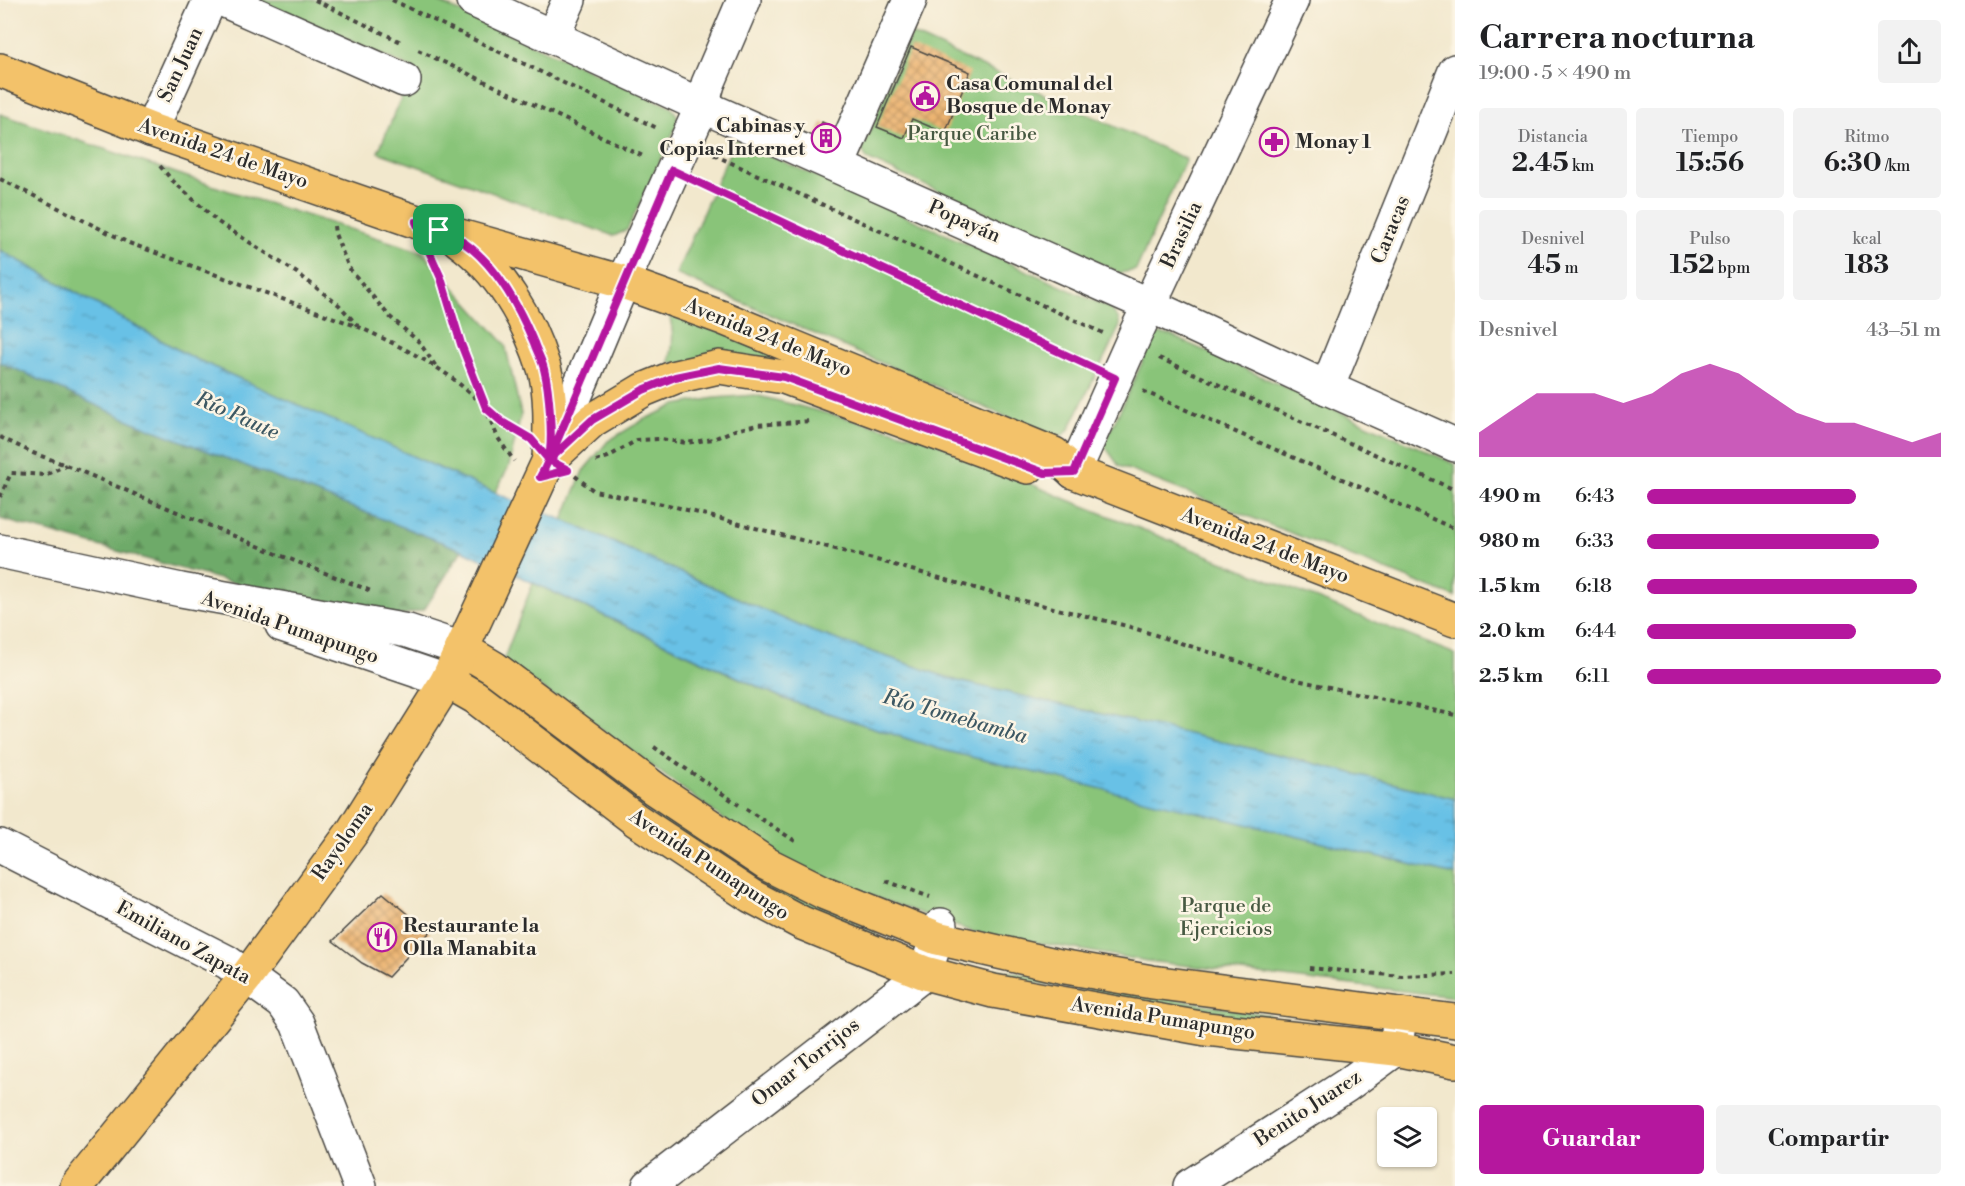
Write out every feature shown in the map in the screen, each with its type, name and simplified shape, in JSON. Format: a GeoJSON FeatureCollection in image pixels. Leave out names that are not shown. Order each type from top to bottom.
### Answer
{"type":"FeatureCollection","features":[{"type":"Feature","properties":{"kind":"main road","name":"Avenida 24 de Mayo"},"geometry":{"type":"LineString","coordinates":[[0,70],[151,130],[416,222],[623,282],[723,318],[1054,454],[1074,472],[1455,620]]}},
{"type":"Feature","properties":{"kind":"main road","name":"Avenida 24 de Mayo"},"geometry":{"type":"LineString","coordinates":[[449,233],[492,269],[524,320],[544,369]]}},
{"type":"Feature","properties":{"kind":"main road","name":"Avenida 24 de Mayo"},"geometry":{"type":"LineString","coordinates":[[643,390],[675,377],[719,368],[784,377],[1045,473],[1074,472]]}},
{"type":"Feature","properties":{"kind":"main road","name":"Rayoloma"},"geometry":{"type":"LineString","coordinates":[[544,369],[552,469]]}},
{"type":"Feature","properties":{"kind":"main road","name":"Rayoloma"},"geometry":{"type":"LineString","coordinates":[[77,1186],[247,976],[353,831],[447,681],[552,469],[592,420],[643,390]]}},
{"type":"Feature","properties":{"kind":"main road","name":"Avenida Pumapungo"},"geometry":{"type":"LineString","coordinates":[[465,641],[494,668],[655,789],[767,864],[825,893],[939,921],[1060,966],[1152,982],[1455,1021]]}},
{"type":"Feature","properties":{"kind":"main road","name":"Avenida Pumapungo"},"geometry":{"type":"LineString","coordinates":[[447,681],[475,697],[636,820],[751,896],[802,923],[925,973],[993,991],[1206,1029],[1396,1049],[1455,1061]]}},
{"type":"Feature","properties":{"kind":"street","name":"San Juan"},"geometry":{"type":"LineString","coordinates":[[151,130],[210,0]]}},
{"type":"Feature","properties":{"kind":"street"},"geometry":{"type":"LineString","coordinates":[[223,0],[404,80]]}},
{"type":"Feature","properties":{"kind":"street","name":"Popayán"},"geometry":{"type":"LineString","coordinates":[[473,0],[702,106],[1149,305],[1455,445]]}},
{"type":"Feature","properties":{"kind":"street"},"geometry":{"type":"LineString","coordinates":[[553,36],[569,0]]}},
{"type":"Feature","properties":{"kind":"street"},"geometry":{"type":"LineString","coordinates":[[552,469],[623,282],[702,106],[708,84],[744,0]]}},
{"type":"Feature","properties":{"kind":"street"},"geometry":{"type":"LineString","coordinates":[[838,165],[910,0]]}},
{"type":"Feature","properties":{"kind":"street","name":"Brasilia"},"geometry":{"type":"LineString","coordinates":[[1074,472],[1130,345],[1292,0]]}},
{"type":"Feature","properties":{"kind":"street","name":"Caracas"},"geometry":{"type":"LineString","coordinates":[[1327,388],[1455,71]]}},
{"type":"Feature","properties":{"kind":"street","name":"Avenida Pumapungo"},"geometry":{"type":"LineString","coordinates":[[0,551],[181,590],[465,641]]}},
{"type":"Feature","properties":{"kind":"street","name":"Avenida Pumapungo"},"geometry":{"type":"LineString","coordinates":[[181,590],[447,681]]}},
{"type":"Feature","properties":{"kind":"street","name":"Emiliano Zapata"},"geometry":{"type":"LineString","coordinates":[[0,846],[227,962],[283,1003],[297,1023],[360,1186]]}},
{"type":"Feature","properties":{"kind":"street"},"geometry":{"type":"LineString","coordinates":[[925,973],[939,921]]}},
{"type":"Feature","properties":{"kind":"street","name":"Omar Torrijos"},"geometry":{"type":"LineString","coordinates":[[649,1186],[925,973]]}},
{"type":"Feature","properties":{"kind":"street"},"geometry":{"type":"LineString","coordinates":[[1396,1049],[1400,1014]]}},
{"type":"Feature","properties":{"kind":"street","name":"Benito Juarez"},"geometry":{"type":"LineString","coordinates":[[1190,1186],[1347,1085],[1396,1049]]}},
{"type":"Feature","properties":{"kind":"path"},"geometry":{"type":"LineString","coordinates":[[315,0],[407,45]]}},
{"type":"Feature","properties":{"kind":"path"},"geometry":{"type":"LineString","coordinates":[[392,0],[678,156],[1115,378],[1455,529]]}},
{"type":"Feature","properties":{"kind":"path"},"geometry":{"type":"LineString","coordinates":[[418,50],[1130,345],[1455,490]]}},
{"type":"Feature","properties":{"kind":"path"},"geometry":{"type":"LineString","coordinates":[[157,162],[171,179],[218,222],[297,273],[339,305],[359,327]]}},
{"type":"Feature","properties":{"kind":"path"},"geometry":{"type":"LineString","coordinates":[[0,179],[129,243],[359,327],[390,341],[451,377],[502,422],[531,439],[552,469]]}},
{"type":"Feature","properties":{"kind":"path"},"geometry":{"type":"LineString","coordinates":[[331,192],[335,234],[349,268],[389,316],[419,342],[440,371]]}},
{"type":"Feature","properties":{"kind":"path"},"geometry":{"type":"LineString","coordinates":[[416,222],[441,278],[461,344],[498,438],[512,460],[552,469],[594,490],[668,505],[996,594],[1126,626],[1297,680],[1455,715]]}},
{"type":"Feature","properties":{"kind":"path"},"geometry":{"type":"LineString","coordinates":[[552,469],[608,457],[637,440],[661,439],[686,443],[713,439],[735,430],[757,425],[817,420]]}},
{"type":"Feature","properties":{"kind":"path"},"geometry":{"type":"LineString","coordinates":[[0,437],[33,453],[277,554],[375,592]]}},
{"type":"Feature","properties":{"kind":"path"},"geometry":{"type":"LineString","coordinates":[[0,497],[11,472],[45,474],[66,465]]}},
{"type":"Feature","properties":{"kind":"path"},"geometry":{"type":"LineString","coordinates":[[652,745],[798,843]]}},
{"type":"Feature","properties":{"kind":"path"},"geometry":{"type":"LineString","coordinates":[[875,878],[939,921]]}},
{"type":"Feature","properties":{"kind":"path"},"geometry":{"type":"LineString","coordinates":[[1303,968],[1402,976],[1455,974]]}},
{"type":"Feature","properties":{"kind":"green space"},"geometry":{"type":"Polygon","coordinates":[[[257,0],[434,0],[671,107],[677,115],[677,125],[627,230],[614,236],[378,152],[414,69],[257,0]]]}},
{"type":"Feature","properties":{"kind":"green space","name":"Parque Caribe"},"geometry":{"type":"Polygon","coordinates":[[[911,34],[1186,159],[1136,270],[1120,273],[867,159],[862,150],[911,34]]]}},
{"type":"Feature","properties":{"kind":"green space"},"geometry":{"type":"Polygon","coordinates":[[[0,114],[229,191],[422,252],[505,344],[521,414],[509,466],[495,493],[189,356],[0,250],[0,114]]]}},
{"type":"Feature","properties":{"kind":"green space"},"geometry":{"type":"Polygon","coordinates":[[[735,140],[1110,308],[1118,318],[1120,326],[1068,431],[1061,436],[1051,436],[676,274],[735,140]]]}},
{"type":"Feature","properties":{"kind":"green space"},"geometry":{"type":"Polygon","coordinates":[[[666,304],[1069,470],[1044,471],[822,388],[669,362],[672,333],[666,304]]]}},
{"type":"Feature","properties":{"kind":"green space"},"geometry":{"type":"Polygon","coordinates":[[[1159,334],[1170,335],[1455,464],[1455,597],[1119,466],[1104,445],[1153,339],[1159,334]]]}},
{"type":"Feature","properties":{"kind":"green space"},"geometry":{"type":"Polygon","coordinates":[[[0,362],[136,423],[462,550],[424,610],[398,616],[270,593],[0,519],[0,362]]]}},
{"type":"Feature","properties":{"kind":"green space"},"geometry":{"type":"Polygon","coordinates":[[[755,395],[932,440],[1056,495],[1455,654],[1455,799],[1284,756],[958,681],[811,631],[563,520],[583,471],[608,441],[643,420],[676,405],[715,398],[755,395]]]}},
{"type":"Feature","properties":{"kind":"green space","name":"Parque de Ejercicios"},"geometry":{"type":"Polygon","coordinates":[[[533,583],[784,699],[939,749],[1455,875],[1455,997],[1147,961],[973,932],[785,865],[632,751],[503,661],[533,583]]]}},
{"type":"Feature","properties":{"kind":"green space"},"geometry":{"type":"Polygon","coordinates":[[[498,681],[875,929],[879,937],[804,911],[690,843],[490,695],[498,681]]]}},
{"type":"Feature","properties":{"kind":"green space"},"geometry":{"type":"Polygon","coordinates":[[[995,969],[1269,1015],[1275,1022],[1267,1024],[985,974],[995,969]]]}},
{"type":"Feature","properties":{"kind":"water"},"geometry":{"type":"Polygon","coordinates":[[[0,250],[189,356],[811,631],[958,681],[1284,756],[1455,799],[1455,875],[939,749],[785,699],[462,550],[136,423],[0,362],[0,250]]]}},
{"type":"Feature","properties":{"kind":"building","name":"Casa Comunal del Bosque de Monay"},"geometry":{"type":"Polygon","coordinates":[[[911,47],[970,72],[945,133],[912,119],[904,138],[877,127],[911,47]]]}},
{"type":"Feature","properties":{"kind":"building","name":"Cabinas y Copias Internet"},"geometry":{"type":"Polygon","coordinates":[[[822,122],[841,131],[831,153],[812,145],[822,122]]]}},
{"type":"Feature","properties":{"kind":"building","name":"Restaurante la Olla Manabita"},"geometry":{"type":"Polygon","coordinates":[[[383,893],[430,932],[388,977],[362,963],[333,941],[383,893]]]}},
{"type":"Feature","properties":{"kind":"place","name":"Casa Comunal del Bosque de Monay"},"geometry":{"type":"Point","coordinates":[925,96]}},
{"type":"Feature","properties":{"kind":"place","name":"Cabinas y Copias Internet"},"geometry":{"type":"Point","coordinates":[826,138]}},
{"type":"Feature","properties":{"kind":"place","name":"Monay 1"},"geometry":{"type":"Point","coordinates":[1274,142]}},
{"type":"Feature","properties":{"kind":"place","name":"Restaurante la Olla Manabita"},"geometry":{"type":"Point","coordinates":[382,937]}},
{"type":"Feature","properties":{"kind":"route"},"geometry":{"type":"LineString","coordinates":[[439,230],[416,222],[441,278],[472,378],[486,408],[502,422],[531,439],[549,460],[592,420],[643,390],[675,377],[719,368],[784,377],[1045,473],[1074,472],[1115,378],[672,170],[549,460],[568,470],[540,477],[549,460],[549,403],[544,369],[524,320],[492,269],[449,233],[439,230]]}},
{"type":"Feature","properties":{"kind":"water label","name":"Río Paute"},"geometry":{"type":"Point","coordinates":[237,416]}},
{"type":"Feature","properties":{"kind":"water label","name":"Río Tomebamba"},"geometry":{"type":"Point","coordinates":[955,717]}}]}
